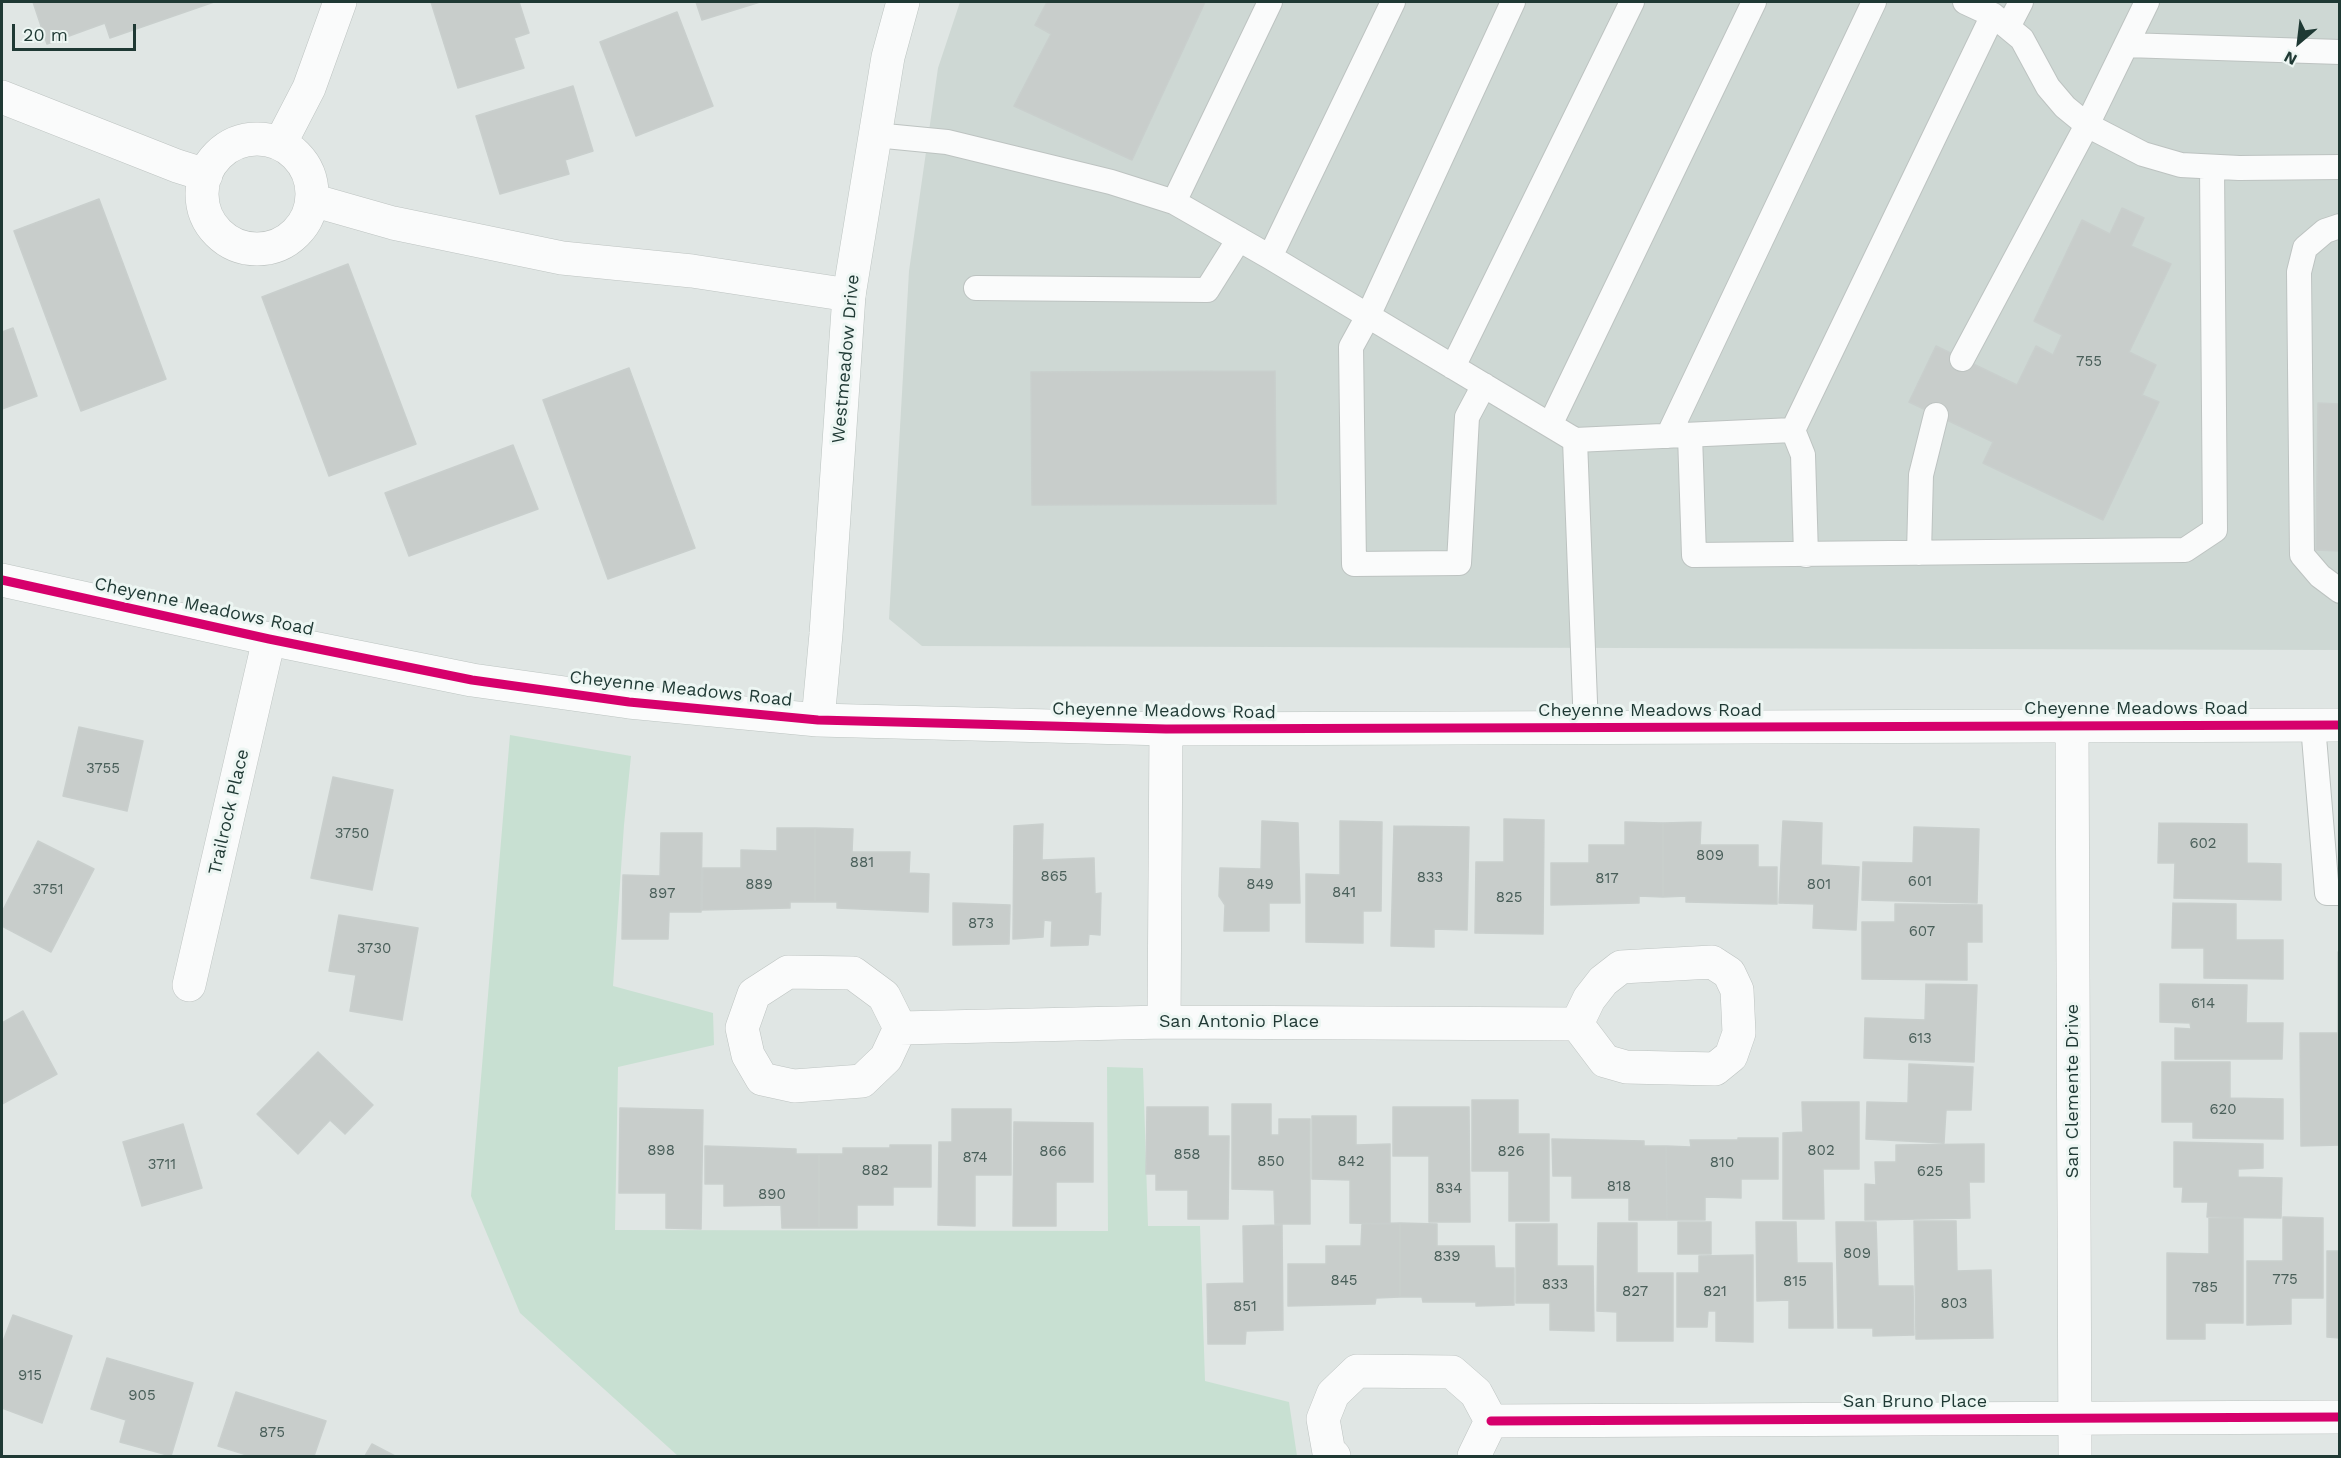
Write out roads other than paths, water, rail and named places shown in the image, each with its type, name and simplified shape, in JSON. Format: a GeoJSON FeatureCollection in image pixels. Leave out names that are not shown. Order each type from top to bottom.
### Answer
{"type":"FeatureCollection","features":[{"type":"Feature","properties":{"kind":"street"},"geometry":{"type":"LineString","coordinates":[[280,144],[309,88],[340,2]]}},
{"type":"Feature","properties":{"kind":"street","name":"Westmeadow Drive"},"geometry":{"type":"LineString","coordinates":[[818,720],[849,295],[888,57],[903,2]]}},
{"type":"Feature","properties":{"kind":"street"},"geometry":{"type":"LineString","coordinates":[[2,97],[177,166],[206,175]]}},
{"type":"Feature","properties":{"kind":"street"},"geometry":{"type":"LineString","coordinates":[[246,140],[263,140],[280,144],[294,154],[305,167],[311,183],[312,200],[308,217],[298,231],[283,243],[265,249],[246,249],[229,241],[214,229],[205,212],[202,194],[206,175],[215,158],[230,146],[246,140]]}},
{"type":"Feature","properties":{"kind":"street"},"geometry":{"type":"LineString","coordinates":[[312,200],[393,223],[562,258],[692,271],[849,295]]}},
{"type":"Feature","properties":{"kind":"street","name":"Cheyenne Meadows Road"},"geometry":{"type":"LineString","coordinates":[[2,580],[269,639],[472,680],[629,702],[818,720],[1166,729],[2326,725]]}},
{"type":"Feature","properties":{"kind":"street","name":"Trailrock Place"},"geometry":{"type":"LineString","coordinates":[[189,985],[269,639]]}},
{"type":"Feature","properties":{"kind":"street","name":"San Clemente Drive"},"geometry":{"type":"LineString","coordinates":[[2072,726],[2075,1456]]}},
{"type":"Feature","properties":{"kind":"street"},"geometry":{"type":"LineString","coordinates":[[1164,1022],[1166,729]]}},
{"type":"Feature","properties":{"kind":"street"},"geometry":{"type":"LineString","coordinates":[[1713,962],[1729,973],[1737,990],[1739,1034],[1731,1056],[1715,1069],[1626,1067],[1605,1060],[1577,1024],[1589,999],[1603,981],[1621,967],[1713,962]]}},
{"type":"Feature","properties":{"kind":"street"},"geometry":{"type":"LineString","coordinates":[[788,972],[853,973],[884,996],[900,1028],[886,1058],[862,1081],[794,1086],[762,1079],[748,1055],[742,1028],[754,994],[788,972]]}},
{"type":"Feature","properties":{"kind":"street","name":"San Antonio Place"},"geometry":{"type":"LineString","coordinates":[[900,1028],[1164,1022],[1577,1024]]}},
{"type":"Feature","properties":{"kind":"street"},"geometry":{"type":"LineString","coordinates":[[1335,1456],[1329,1453],[1323,1419],[1333,1394],[1357,1371],[1452,1372],[1476,1392],[1491,1420],[1474,1456]]}},
{"type":"Feature","properties":{"kind":"street","name":"San Bruno Place"},"geometry":{"type":"LineString","coordinates":[[1491,1420],[2340,1417]]}},
{"type":"Feature","properties":{"kind":"lane"},"geometry":{"type":"LineString","coordinates":[[1174,202],[1270,2]]}},
{"type":"Feature","properties":{"kind":"lane"},"geometry":{"type":"LineString","coordinates":[[1270,257],[1393,2]]}},
{"type":"Feature","properties":{"kind":"lane"},"geometry":{"type":"LineString","coordinates":[[1484,385],[1467,417],[1459,563],[1354,564],[1351,347],[1368,316],[1513,2]]}},
{"type":"Feature","properties":{"kind":"lane"},"geometry":{"type":"LineString","coordinates":[[1453,367],[1632,2]]}},
{"type":"Feature","properties":{"kind":"lane"},"geometry":{"type":"LineString","coordinates":[[1550,425],[1754,2]]}},
{"type":"Feature","properties":{"kind":"lane"},"geometry":{"type":"LineString","coordinates":[[1874,2],[1679,436],[1694,555],[2186,550],[2214,530],[2212,167]]}},
{"type":"Feature","properties":{"kind":"lane"},"geometry":{"type":"LineString","coordinates":[[1965,2],[2000,21],[2022,39],[2048,87],[2065,107],[2087,124],[2143,154],[2181,165],[2340,167]]}},
{"type":"Feature","properties":{"kind":"lane"},"geometry":{"type":"LineString","coordinates":[[1806,555],[1803,455],[1793,430],[2000,21],[2021,2]]}},
{"type":"Feature","properties":{"kind":"lane"},"geometry":{"type":"LineString","coordinates":[[1962,359],[2087,124],[2148,2]]}},
{"type":"Feature","properties":{"kind":"lane"},"geometry":{"type":"LineString","coordinates":[[2126,45],[2340,52]]}},
{"type":"Feature","properties":{"kind":"lane"},"geometry":{"type":"LineString","coordinates":[[875,135],[947,142],[1111,182],[1174,202],[1575,440],[1793,430]]}},
{"type":"Feature","properties":{"kind":"lane"},"geometry":{"type":"LineString","coordinates":[[2340,225],[2325,231],[2305,248],[2299,272],[2302,555],[2320,576],[2340,591]]}},
{"type":"Feature","properties":{"kind":"lane"},"geometry":{"type":"LineString","coordinates":[[976,288],[1206,290],[1239,239]]}},
{"type":"Feature","properties":{"kind":"lane"},"geometry":{"type":"LineString","coordinates":[[1919,553],[1921,475],[1936,415]]}},
{"type":"Feature","properties":{"kind":"lane"},"geometry":{"type":"LineString","coordinates":[[1575,440],[1586,728]]}},
{"type":"Feature","properties":{"kind":"lane"},"geometry":{"type":"LineString","coordinates":[[2326,725],[2327,893],[2340,893]]}}]}
